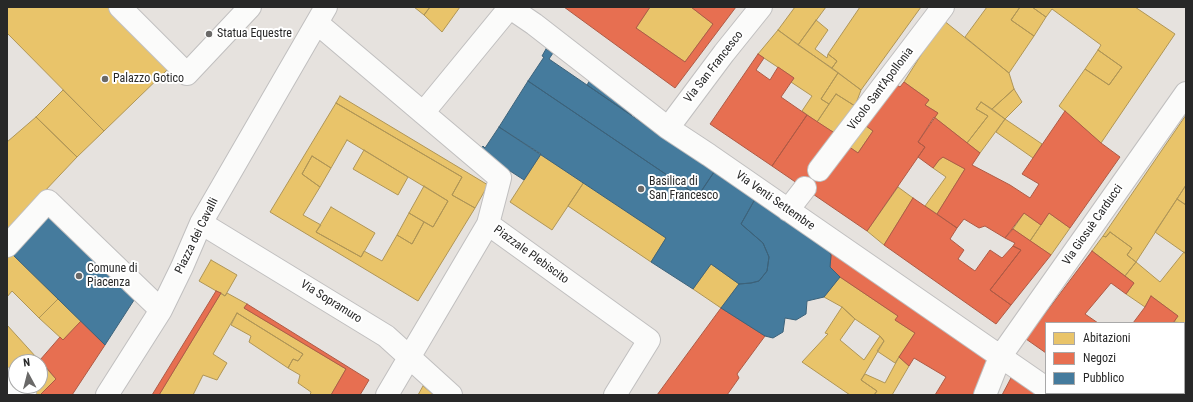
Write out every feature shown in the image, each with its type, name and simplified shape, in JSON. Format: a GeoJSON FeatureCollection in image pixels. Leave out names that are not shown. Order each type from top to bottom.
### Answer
{"type":"FeatureCollection","features":[{"type":"Feature","properties":{"kind":"street"},"geometry":{"type":"LineString","coordinates":[[120,7],[187,74],[250,7]]}},
{"type":"Feature","properties":{"kind":"street"},"geometry":{"type":"LineString","coordinates":[[423,113],[509,7]]}},
{"type":"Feature","properties":{"kind":"street","name":"Via Venti Settembre"},"geometry":{"type":"LineString","coordinates":[[509,7],[534,24],[668,128],[1045,387]]}},
{"type":"Feature","properties":{"kind":"street","name":"Via San Francesco"},"geometry":{"type":"LineString","coordinates":[[668,128],[724,53],[761,7]]}},
{"type":"Feature","properties":{"kind":"street","name":"Vicolo Sant'Apollonia"},"geometry":{"type":"LineString","coordinates":[[819,170],[943,7]]}},
{"type":"Feature","properties":{"kind":"street"},"geometry":{"type":"LineString","coordinates":[[321,15],[423,113],[500,178],[488,224]]}},
{"type":"Feature","properties":{"kind":"street","name":"Piazza dei Cavalli"},"geometry":{"type":"LineString","coordinates":[[107,395],[162,310],[201,223],[321,15]]}},
{"type":"Feature","properties":{"kind":"street","name":"Via Giosuè Carducci"},"geometry":{"type":"LineString","coordinates":[[985,395],[1000,357],[1186,93]]}},
{"type":"Feature","properties":{"kind":"street"},"geometry":{"type":"LineString","coordinates":[[788,210],[805,188]]}},
{"type":"Feature","properties":{"kind":"street"},"geometry":{"type":"LineString","coordinates":[[7,246],[48,201],[162,310]]}},
{"type":"Feature","properties":{"kind":"street","name":"Via Sopramuro"},"geometry":{"type":"LineString","coordinates":[[201,223],[386,336],[452,395]]}},
{"type":"Feature","properties":{"kind":"street","name":"Piazzale Plebiscito"},"geometry":{"type":"LineString","coordinates":[[387,395],[488,224],[649,340],[614,395]]}},
{"type":"Feature","properties":{"kind":"street"},"geometry":{"type":"LineString","coordinates":[[7,380],[24,395]]}},
{"type":"Feature","properties":{"kind":"building: Abitazioni","name":"Palazzo Gotico"},"geometry":{"type":"Polygon","coordinates":[[[7,7],[108,7],[168,69],[104,131],[7,33],[7,7]]]}},
{"type":"Feature","properties":{"kind":"building: Abitazioni"},"geometry":{"type":"Polygon","coordinates":[[[414,7],[430,7],[424,15],[414,7]]]}},
{"type":"Feature","properties":{"kind":"building: Abitazioni"},"geometry":{"type":"Polygon","coordinates":[[[430,7],[460,7],[442,32],[424,15],[430,7]]]}},
{"type":"Feature","properties":{"kind":"building: Abitazioni"},"geometry":{"type":"Polygon","coordinates":[[[650,7],[691,7],[713,24],[685,62],[636,28],[650,7]]]}},
{"type":"Feature","properties":{"kind":"building: Abitazioni"},"geometry":{"type":"Polygon","coordinates":[[[795,7],[826,7],[798,45],[778,30],[795,7]]]}},
{"type":"Feature","properties":{"kind":"building: Abitazioni"},"geometry":{"type":"Polygon","coordinates":[[[860,7],[921,7],[861,90],[832,68],[837,61],[828,54],[860,7]]]}},
{"type":"Feature","properties":{"kind":"building: Abitazioni"},"geometry":{"type":"Polygon","coordinates":[[[987,7],[1020,7],[1011,20],[1034,36],[1009,73],[965,37],[987,7]]]}},
{"type":"Feature","properties":{"kind":"building: Abitazioni"},"geometry":{"type":"Polygon","coordinates":[[[1020,7],[1032,7],[1046,17],[1034,36],[1011,20],[1020,7]]]}},
{"type":"Feature","properties":{"kind":"building: Abitazioni"},"geometry":{"type":"Polygon","coordinates":[[[1032,7],[1135,7],[1175,34],[1101,143],[1059,106],[1085,69],[1109,85],[1122,67],[1098,50],[1101,45],[1052,9],[1046,17],[1032,7]]]}},
{"type":"Feature","properties":{"kind":"building: Abitazioni"},"geometry":{"type":"Polygon","coordinates":[[[816,20],[828,30],[815,49],[827,58],[828,54],[837,61],[832,68],[798,45],[816,20]]]}},
{"type":"Feature","properties":{"kind":"building: Abitazioni"},"geometry":{"type":"Polygon","coordinates":[[[943,20],[1009,73],[1014,89],[992,109],[981,102],[976,109],[988,116],[967,143],[934,117],[938,113],[925,105],[929,100],[904,82],[943,20]]]}},
{"type":"Feature","properties":{"kind":"building: Abitazioni"},"geometry":{"type":"Polygon","coordinates":[[[778,30],[838,73],[821,99],[829,104],[817,122],[802,111],[812,96],[791,82],[794,78],[758,54],[778,30]]]}},
{"type":"Feature","properties":{"kind":"building: Abitazioni"},"geometry":{"type":"Polygon","coordinates":[[[1098,50],[1122,67],[1109,85],[1085,69],[1098,50]]]}},
{"type":"Feature","properties":{"kind":"building: Abitazioni"},"geometry":{"type":"Polygon","coordinates":[[[838,73],[861,90],[855,106],[836,94],[829,104],[821,99],[838,73]]]}},
{"type":"Feature","properties":{"kind":"building: Abitazioni"},"geometry":{"type":"Polygon","coordinates":[[[1014,89],[1022,102],[1005,119],[992,109],[1014,89]]]}},
{"type":"Feature","properties":{"kind":"building: Abitazioni"},"geometry":{"type":"Polygon","coordinates":[[[63,90],[104,131],[77,157],[36,117],[63,90]]]}},
{"type":"Feature","properties":{"kind":"building: Abitazioni"},"geometry":{"type":"Polygon","coordinates":[[[836,94],[855,106],[836,134],[817,122],[836,94]]]}},
{"type":"Feature","properties":{"kind":"building: Abitazioni"},"geometry":{"type":"Polygon","coordinates":[[[340,96],[488,185],[475,208],[452,195],[462,177],[336,103],[340,96]]]}},
{"type":"Feature","properties":{"kind":"building: Abitazioni"},"geometry":{"type":"Polygon","coordinates":[[[981,102],[1005,119],[980,153],[967,143],[988,116],[976,109],[981,102]]]}},
{"type":"Feature","properties":{"kind":"building: Abitazioni"},"geometry":{"type":"Polygon","coordinates":[[[336,103],[462,177],[452,195],[475,208],[418,301],[270,212],[336,103]],[[347,140],[331,168],[312,156],[302,174],[320,187],[303,215],[321,225],[316,232],[361,257],[364,251],[382,261],[397,235],[412,244],[424,222],[433,227],[448,201],[347,140]]]}},
{"type":"Feature","properties":{"kind":"building: Abitazioni"},"geometry":{"type":"Polygon","coordinates":[[[1186,115],[1186,185],[1136,262],[1127,255],[1132,248],[1110,232],[1106,237],[1103,236],[1186,115]]]}},
{"type":"Feature","properties":{"kind":"building: Abitazioni"},"geometry":{"type":"Polygon","coordinates":[[[36,117],[77,157],[7,231],[7,142],[36,117]]]}},
{"type":"Feature","properties":{"kind":"building: Abitazioni"},"geometry":{"type":"Polygon","coordinates":[[[1005,119],[1042,144],[1033,158],[996,132],[1005,119]]]}},
{"type":"Feature","properties":{"kind":"building: Abitazioni"},"geometry":{"type":"Polygon","coordinates":[[[862,123],[873,131],[858,153],[845,144],[862,123]]]}},
{"type":"Feature","properties":{"kind":"building: Abitazioni"},"geometry":{"type":"Polygon","coordinates":[[[364,150],[408,177],[398,195],[353,169],[364,150]]]}},
{"type":"Feature","properties":{"kind":"building: Abitazioni"},"geometry":{"type":"Polygon","coordinates":[[[541,154],[584,182],[552,230],[510,202],[541,154]]]}},
{"type":"Feature","properties":{"kind":"building: Abitazioni"},"geometry":{"type":"Polygon","coordinates":[[[312,156],[331,168],[320,187],[302,174],[312,156]]]}},
{"type":"Feature","properties":{"kind":"building: Abitazioni"},"geometry":{"type":"Polygon","coordinates":[[[943,157],[965,169],[937,214],[925,206],[946,177],[933,168],[943,157]]]}},
{"type":"Feature","properties":{"kind":"building: Abitazioni"},"geometry":{"type":"Polygon","coordinates":[[[584,182],[666,238],[651,262],[568,206],[584,182]]]}},
{"type":"Feature","properties":{"kind":"building: Abitazioni"},"geometry":{"type":"Polygon","coordinates":[[[1186,185],[1186,205],[1177,199],[1186,185]]]}},
{"type":"Feature","properties":{"kind":"building: Abitazioni"},"geometry":{"type":"Polygon","coordinates":[[[424,186],[448,201],[433,227],[409,213],[424,186]]]}},
{"type":"Feature","properties":{"kind":"building: Abitazioni"},"geometry":{"type":"Polygon","coordinates":[[[898,187],[913,198],[884,245],[867,231],[898,187]]]}},
{"type":"Feature","properties":{"kind":"building: Abitazioni"},"geometry":{"type":"Polygon","coordinates":[[[1177,199],[1186,205],[1186,254],[1155,232],[1177,199]]]}},
{"type":"Feature","properties":{"kind":"building: Abitazioni"},"geometry":{"type":"Polygon","coordinates":[[[331,207],[375,233],[361,257],[316,232],[331,207]]]}},
{"type":"Feature","properties":{"kind":"building: Abitazioni"},"geometry":{"type":"Polygon","coordinates":[[[409,213],[424,222],[412,244],[397,235],[409,213]]]}},
{"type":"Feature","properties":{"kind":"building: Abitazioni"},"geometry":{"type":"Polygon","coordinates":[[[1024,213],[1041,225],[1030,241],[1013,229],[1024,213]]]}},
{"type":"Feature","properties":{"kind":"building: Abitazioni"},"geometry":{"type":"Polygon","coordinates":[[[1049,213],[1070,228],[1051,255],[1030,241],[1049,213]]]}},
{"type":"Feature","properties":{"kind":"building: Abitazioni"},"geometry":{"type":"Polygon","coordinates":[[[1110,232],[1132,248],[1127,255],[1136,262],[1125,276],[1092,251],[1103,236],[1106,237],[1110,232]]]}},
{"type":"Feature","properties":{"kind":"building: Abitazioni"},"geometry":{"type":"Polygon","coordinates":[[[1184,252],[1186,254],[1186,330],[1185,322],[1174,322],[1178,316],[1151,296],[1145,307],[1126,294],[1134,283],[1125,276],[1136,262],[1160,282],[1184,252]]]}},
{"type":"Feature","properties":{"kind":"building: Abitazioni"},"geometry":{"type":"Polygon","coordinates":[[[11,253],[58,299],[39,318],[12,291],[7,297],[7,257],[11,253]]]}},
{"type":"Feature","properties":{"kind":"building: Abitazioni"},"geometry":{"type":"Polygon","coordinates":[[[211,260],[237,275],[225,296],[199,281],[211,260]]]}},
{"type":"Feature","properties":{"kind":"building: Abitazioni"},"geometry":{"type":"Polygon","coordinates":[[[711,264],[739,284],[721,308],[693,289],[711,264]]]}},
{"type":"Feature","properties":{"kind":"building: Abitazioni"},"geometry":{"type":"Polygon","coordinates":[[[840,277],[898,316],[895,320],[915,333],[895,363],[877,351],[884,341],[880,336],[855,319],[842,307],[824,297],[840,277]]]}},
{"type":"Feature","properties":{"kind":"building: Abitazioni"},"geometry":{"type":"Polygon","coordinates":[[[221,293],[225,296],[227,293],[247,304],[244,308],[346,369],[331,395],[310,395],[311,392],[298,383],[300,375],[288,368],[293,359],[298,361],[303,354],[237,313],[213,354],[227,363],[217,380],[203,375],[193,395],[159,395],[221,293]]]}},
{"type":"Feature","properties":{"kind":"building: Abitazioni"},"geometry":{"type":"Polygon","coordinates":[[[58,299],[81,321],[63,340],[39,318],[58,299]]]}},
{"type":"Feature","properties":{"kind":"building: Abitazioni"},"geometry":{"type":"Polygon","coordinates":[[[842,307],[855,319],[840,340],[864,360],[880,336],[884,341],[861,380],[877,391],[874,395],[850,395],[802,362],[828,334],[825,333],[842,307]]]}},
{"type":"Feature","properties":{"kind":"building: Abitazioni"},"geometry":{"type":"Polygon","coordinates":[[[237,313],[303,354],[298,361],[293,359],[288,368],[249,342],[251,336],[231,325],[237,313]]]}},
{"type":"Feature","properties":{"kind":"building: Abitazioni"},"geometry":{"type":"Polygon","coordinates":[[[7,325],[33,354],[8,354],[8,371],[7,325]]]}},
{"type":"Feature","properties":{"kind":"building: Abitazioni"},"geometry":{"type":"Polygon","coordinates":[[[899,357],[909,366],[892,395],[874,395],[877,391],[861,380],[865,374],[885,383],[899,357]]]}},
{"type":"Feature","properties":{"kind":"building: Abitazioni"},"geometry":{"type":"Polygon","coordinates":[[[1186,360],[1186,395],[1170,395],[1185,394],[1186,360]]]}},
{"type":"Feature","properties":{"kind":"building: Abitazioni"},"geometry":{"type":"Polygon","coordinates":[[[48,370],[56,379],[48,387],[48,370]]]}},
{"type":"Feature","properties":{"kind":"building: Abitazioni"},"geometry":{"type":"Polygon","coordinates":[[[423,386],[434,395],[418,395],[423,386]]]}},
{"type":"Feature","properties":{"kind":"building: Negozi"},"geometry":{"type":"Polygon","coordinates":[[[564,7],[650,7],[636,28],[685,62],[713,24],[691,7],[736,7],[675,88],[564,7]]]}},
{"type":"Feature","properties":{"kind":"building: Negozi"},"geometry":{"type":"Polygon","coordinates":[[[758,54],[764,58],[756,70],[770,80],[778,67],[794,78],[781,97],[807,115],[772,166],[710,124],[758,54]]]}},
{"type":"Feature","properties":{"kind":"building: Negozi"},"geometry":{"type":"Polygon","coordinates":[[[890,81],[900,87],[904,82],[929,100],[925,105],[938,113],[918,142],[925,147],[867,231],[772,166],[807,115],[836,134],[845,144],[858,153],[873,131],[862,123],[890,81]]]}},
{"type":"Feature","properties":{"kind":"building: Negozi"},"geometry":{"type":"Polygon","coordinates":[[[1065,111],[1101,143],[1120,157],[1070,228],[1049,213],[1041,225],[1024,213],[1005,238],[985,226],[979,228],[964,219],[957,228],[937,214],[965,169],[943,157],[933,168],[918,157],[925,147],[918,142],[934,117],[980,153],[972,165],[1010,185],[1030,198],[1039,184],[1022,174],[1065,111]]]}},
{"type":"Feature","properties":{"kind":"building: Negozi"},"geometry":{"type":"Polygon","coordinates":[[[913,198],[957,228],[950,239],[964,250],[958,259],[975,271],[990,250],[1002,258],[1013,246],[1021,250],[990,290],[1011,305],[996,324],[884,245],[913,198]]]}},
{"type":"Feature","properties":{"kind":"building: Negozi"},"geometry":{"type":"Polygon","coordinates":[[[1013,229],[1051,255],[1011,305],[990,290],[1021,250],[1013,246],[1015,243],[1005,238],[1013,229]]]}},
{"type":"Feature","properties":{"kind":"building: Negozi"},"geometry":{"type":"Polygon","coordinates":[[[826,247],[989,354],[973,395],[935,395],[946,377],[914,358],[909,366],[899,357],[915,333],[895,320],[898,316],[840,277],[830,267],[831,255],[826,247]]]}},
{"type":"Feature","properties":{"kind":"building: Negozi"},"geometry":{"type":"Polygon","coordinates":[[[1092,251],[1134,283],[1126,294],[1111,283],[1085,314],[1097,322],[1045,322],[1045,352],[1026,339],[1092,251]]]}},
{"type":"Feature","properties":{"kind":"building: Negozi"},"geometry":{"type":"Polygon","coordinates":[[[216,291],[221,293],[159,395],[152,395],[216,291]]]}},
{"type":"Feature","properties":{"kind":"building: Negozi"},"geometry":{"type":"Polygon","coordinates":[[[1151,296],[1178,316],[1174,322],[1134,322],[1151,296]]]}},
{"type":"Feature","properties":{"kind":"building: Negozi"},"geometry":{"type":"Polygon","coordinates":[[[247,304],[369,380],[360,395],[331,395],[346,369],[244,308],[247,304]]]}},
{"type":"Feature","properties":{"kind":"building: Negozi"},"geometry":{"type":"Polygon","coordinates":[[[721,308],[765,336],[737,374],[739,378],[727,395],[657,395],[721,308]]]}},
{"type":"Feature","properties":{"kind":"building: Negozi"},"geometry":{"type":"Polygon","coordinates":[[[81,321],[105,345],[72,395],[40,395],[48,394],[48,387],[56,379],[48,370],[48,354],[45,354],[60,337],[63,340],[81,321]]]}},
{"type":"Feature","properties":{"kind":"building: Negozi"},"geometry":{"type":"Polygon","coordinates":[[[1011,378],[1039,395],[1002,395],[1011,378]]]}},
{"type":"Feature","properties":{"kind":"building: Negozi"},"geometry":{"type":"Polygon","coordinates":[[[1106,394],[1170,394],[1170,395],[1106,394]]]}},
{"type":"Feature","properties":{"kind":"building: Pubblico"},"geometry":{"type":"Polygon","coordinates":[[[546,49],[553,53],[549,59],[714,172],[698,196],[528,81],[544,57],[542,56],[546,49]]]}},
{"type":"Feature","properties":{"kind":"building: Pubblico"},"geometry":{"type":"Polygon","coordinates":[[[591,78],[635,109],[631,115],[587,85],[591,78]]]}},
{"type":"Feature","properties":{"kind":"building: Pubblico","name":"Basilica di San Francesco"},"geometry":{"type":"Polygon","coordinates":[[[528,81],[698,196],[714,172],[755,199],[741,224],[763,243],[769,257],[767,271],[759,281],[739,284],[711,264],[693,289],[651,262],[666,238],[499,127],[528,81]]]}},
{"type":"Feature","properties":{"kind":"building: Pubblico"},"geometry":{"type":"Polygon","coordinates":[[[499,127],[541,154],[524,180],[479,151],[483,146],[485,148],[499,127]]]}},
{"type":"Feature","properties":{"kind":"building: Pubblico"},"geometry":{"type":"Polygon","coordinates":[[[758,194],[826,247],[831,255],[830,267],[840,277],[824,297],[807,301],[806,314],[796,320],[785,318],[783,332],[773,338],[765,336],[721,308],[739,284],[759,281],[767,271],[769,257],[763,243],[741,224],[758,194]]]}},
{"type":"Feature","properties":{"kind":"building: Pubblico"},"geometry":{"type":"Polygon","coordinates":[[[48,214],[136,297],[105,345],[11,253],[48,214]]]}},
{"type":"Feature","properties":{"kind":"place","name":"Statua Equestre"},"geometry":{"type":"Point","coordinates":[209,34]}},
{"type":"Feature","properties":{"kind":"place","name":"Palazzo Gotico"},"geometry":{"type":"Point","coordinates":[105,79]}},
{"type":"Feature","properties":{"kind":"place","name":"Basilica di San Francesco"},"geometry":{"type":"Point","coordinates":[641,189]}},
{"type":"Feature","properties":{"kind":"place","name":"Comune di Piacenza"},"geometry":{"type":"Point","coordinates":[79,276]}}]}
